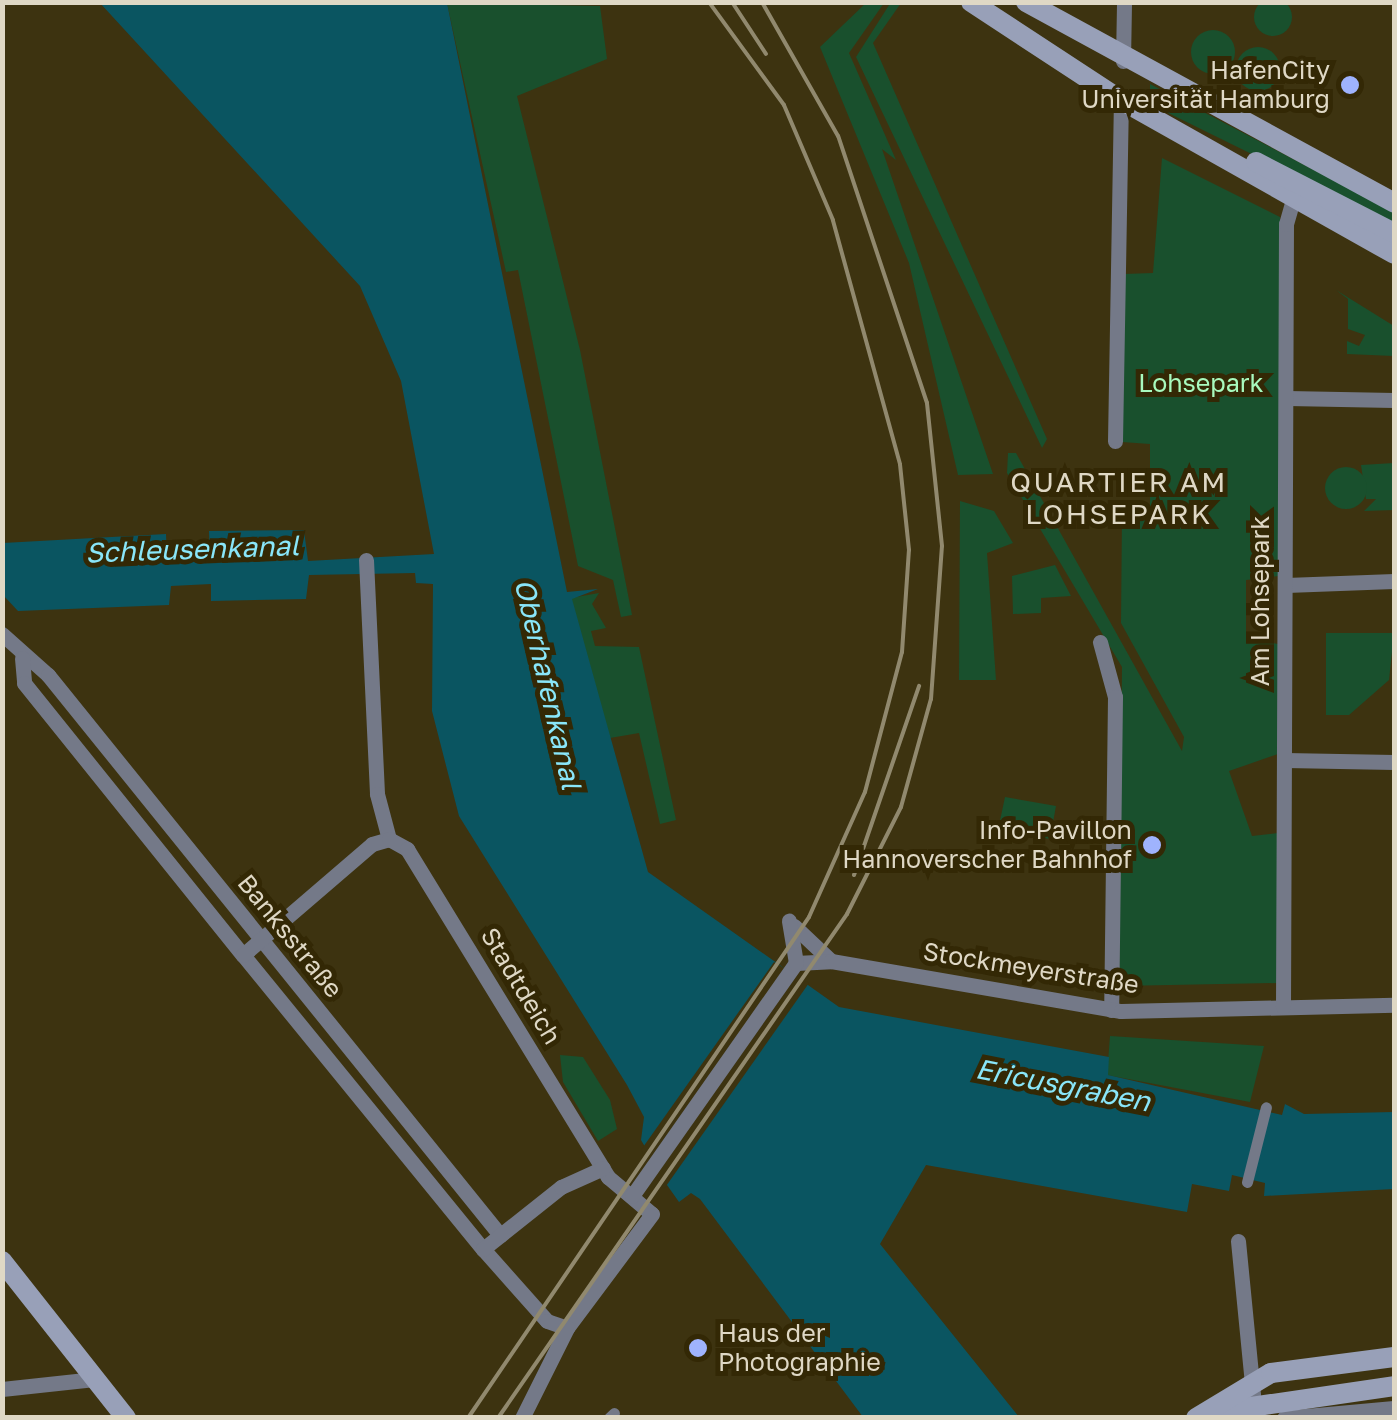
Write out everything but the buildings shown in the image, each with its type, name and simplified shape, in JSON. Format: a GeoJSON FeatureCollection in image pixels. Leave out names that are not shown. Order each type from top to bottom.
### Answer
{"type":"FeatureCollection","features":[{"type":"Feature","properties":{"kind":"main road"},"geometry":{"type":"LineString","coordinates":[[972,2],[1120,100],[1230,156],[1394,254]]}},
{"type":"Feature","properties":{"kind":"main road"},"geometry":{"type":"LineString","coordinates":[[1026,2],[1124,60],[1394,203]]}},
{"type":"Feature","properties":{"kind":"main road"},"geometry":{"type":"LineString","coordinates":[[1120,100],[1124,60]]}},
{"type":"Feature","properties":{"kind":"main road"},"geometry":{"type":"LineString","coordinates":[[1230,156],[1299,178],[1394,232]]}},
{"type":"Feature","properties":{"kind":"main road"},"geometry":{"type":"LineString","coordinates":[[2,1260],[126,1418]]}},
{"type":"Feature","properties":{"kind":"main road"},"geometry":{"type":"LineString","coordinates":[[1197,1417],[1249,1381],[1318,1362],[1394,1357]]}},
{"type":"Feature","properties":{"kind":"main road"},"geometry":{"type":"LineString","coordinates":[[1197,1417],[1256,1402],[1394,1386]]}},
{"type":"Feature","properties":{"kind":"street"},"geometry":{"type":"LineString","coordinates":[[1124,2],[1124,60]]}},
{"type":"Feature","properties":{"kind":"street"},"geometry":{"type":"LineString","coordinates":[[1115,442],[1120,100]]}},
{"type":"Feature","properties":{"kind":"street","name":"Am Lohsepark"},"geometry":{"type":"LineString","coordinates":[[1284,1007],[1286,224],[1294,196]]}},
{"type":"Feature","properties":{"kind":"street"},"geometry":{"type":"LineString","coordinates":[[1287,398],[1394,400]]}},
{"type":"Feature","properties":{"kind":"street","name":"Stadtdeich"},"geometry":{"type":"LineString","coordinates":[[366,567],[377,794],[389,838],[408,849],[603,1168],[649,1208],[641,1236],[567,1328]]}},
{"type":"Feature","properties":{"kind":"street"},"geometry":{"type":"LineString","coordinates":[[1286,585],[1394,582]]}},
{"type":"Feature","properties":{"kind":"street","name":"Banksstraße"},"geometry":{"type":"LineString","coordinates":[[2,634],[22,658],[48,675],[500,1236]]}},
{"type":"Feature","properties":{"kind":"street"},"geometry":{"type":"LineString","coordinates":[[1100,642],[1115,698],[1110,1010]]}},
{"type":"Feature","properties":{"kind":"street","name":"Banksstraße"},"geometry":{"type":"LineString","coordinates":[[22,658],[24,684],[243,956],[482,1249],[547,1321],[567,1328]]}},
{"type":"Feature","properties":{"kind":"street"},"geometry":{"type":"LineString","coordinates":[[1285,760],[1394,762]]}},
{"type":"Feature","properties":{"kind":"street"},"geometry":{"type":"LineString","coordinates":[[243,956],[389,838]]}},
{"type":"Feature","properties":{"kind":"street"},"geometry":{"type":"LineString","coordinates":[[632,1196],[792,970],[789,921],[831,961]]}},
{"type":"Feature","properties":{"kind":"street","name":"Stockmeyerstraße"},"geometry":{"type":"LineString","coordinates":[[792,970],[831,961],[1110,1010],[1394,1005]]}},
{"type":"Feature","properties":{"kind":"street"},"geometry":{"type":"LineString","coordinates":[[1247,1182],[1266,1107]]}},
{"type":"Feature","properties":{"kind":"street"},"geometry":{"type":"LineString","coordinates":[[482,1249],[572,1180],[603,1168]]}},
{"type":"Feature","properties":{"kind":"street"},"geometry":{"type":"LineString","coordinates":[[1238,1242],[1249,1381],[1256,1402]]}},
{"type":"Feature","properties":{"kind":"street"},"geometry":{"type":"LineString","coordinates":[[522,1418],[567,1328]]}},
{"type":"Feature","properties":{"kind":"street"},"geometry":{"type":"LineString","coordinates":[[2,1389],[94,1378]]}},
{"type":"Feature","properties":{"kind":"street"},"geometry":{"type":"LineString","coordinates":[[1284,1418],[1394,1408]]}},
{"type":"Feature","properties":{"kind":"green space"},"geometry":{"type":"Polygon","coordinates":[[[1273,-2],[1286,4],[1292,17],[1286,30],[1273,36],[1260,30],[1254,17],[1260,4],[1273,-2]]]}},
{"type":"Feature","properties":{"kind":"green space"},"geometry":{"type":"Polygon","coordinates":[[[867,2],[884,3],[849,53],[896,160],[882,149],[993,474],[958,475],[909,263],[820,47],[867,2]]]}},
{"type":"Feature","properties":{"kind":"green space"},"geometry":{"type":"Polygon","coordinates":[[[891,2],[901,3],[873,43],[1047,439],[1042,448],[856,57],[891,2]]]}},
{"type":"Feature","properties":{"kind":"green space"},"geometry":{"type":"Polygon","coordinates":[[[447,3],[600,6],[607,59],[517,96],[580,350],[632,615],[621,617],[613,580],[578,566],[518,270],[506,272],[447,3]]]}},
{"type":"Feature","properties":{"kind":"green space"},"geometry":{"type":"Polygon","coordinates":[[[1213,30],[1228,37],[1235,52],[1228,67],[1213,74],[1198,67],[1191,52],[1198,37],[1213,30]]]}},
{"type":"Feature","properties":{"kind":"green space"},"geometry":{"type":"Polygon","coordinates":[[[1258,47],[1274,53],[1280,69],[1274,85],[1258,91],[1242,85],[1236,69],[1242,53],[1258,47]]]}},
{"type":"Feature","properties":{"kind":"green space"},"geometry":{"type":"Polygon","coordinates":[[[1150,84],[1394,212],[1394,224],[1150,104],[1150,84]]]}},
{"type":"Feature","properties":{"kind":"green space","name":"Lohsepark"},"geometry":{"type":"Polygon","coordinates":[[[1162,158],[1280,217],[1279,576],[1246,580],[1246,638],[1278,644],[1278,754],[1229,771],[1252,836],[1278,833],[1278,983],[1119,986],[1122,667],[1007,473],[1008,453],[1016,453],[1182,751],[1184,737],[1121,623],[1122,513],[1150,512],[1150,444],[1122,442],[1124,274],[1153,273],[1162,158]]]}},
{"type":"Feature","properties":{"kind":"green space"},"geometry":{"type":"Polygon","coordinates":[[[1336,290],[1394,326],[1394,356],[1347,354],[1347,341],[1359,346],[1365,335],[1348,329],[1348,299],[1336,290]]]}},
{"type":"Feature","properties":{"kind":"green space"},"geometry":{"type":"Polygon","coordinates":[[[1394,463],[1394,510],[1364,511],[1376,499],[1366,499],[1361,465],[1394,463]]]}},
{"type":"Feature","properties":{"kind":"green space"},"geometry":{"type":"Polygon","coordinates":[[[1346,467],[1361,473],[1367,488],[1361,503],[1346,509],[1331,503],[1325,488],[1331,473],[1346,467]]]}},
{"type":"Feature","properties":{"kind":"green space"},"geometry":{"type":"Polygon","coordinates":[[[960,501],[994,511],[1013,543],[987,553],[996,680],[959,680],[960,501]]]}},
{"type":"Feature","properties":{"kind":"green space"},"geometry":{"type":"Polygon","coordinates":[[[1055,565],[1071,596],[1041,598],[1041,613],[1013,614],[1012,576],[1055,565]]]}},
{"type":"Feature","properties":{"kind":"green space"},"geometry":{"type":"Polygon","coordinates":[[[599,593],[592,604],[606,628],[591,631],[595,646],[639,647],[676,820],[660,824],[639,733],[610,738],[571,598],[599,593]]]}},
{"type":"Feature","properties":{"kind":"green space"},"geometry":{"type":"Polygon","coordinates":[[[1326,633],[1394,633],[1389,680],[1349,715],[1326,715],[1326,633]]]}},
{"type":"Feature","properties":{"kind":"green space"},"geometry":{"type":"Polygon","coordinates":[[[1005,797],[1056,806],[1050,839],[998,830],[1005,797]]]}},
{"type":"Feature","properties":{"kind":"green space"},"geometry":{"type":"Polygon","coordinates":[[[1110,1036],[1264,1046],[1250,1102],[1107,1075],[1110,1036]]]}},
{"type":"Feature","properties":{"kind":"green space"},"geometry":{"type":"Polygon","coordinates":[[[560,1055],[583,1057],[610,1100],[617,1129],[598,1141],[563,1082],[560,1055]]]}},
{"type":"Feature","properties":{"kind":"water"},"geometry":{"type":"Polygon","coordinates":[[[100,3],[447,3],[567,592],[598,589],[572,599],[648,872],[839,1007],[1109,1057],[1108,1075],[1282,1115],[1285,1104],[1304,1114],[1394,1112],[1394,1189],[1264,1196],[1265,1183],[1232,1175],[1229,1191],[1192,1184],[1187,1212],[926,1165],[880,1244],[1019,1417],[863,1417],[700,1199],[691,1193],[679,1202],[667,1185],[641,1140],[644,1117],[627,1085],[459,816],[432,711],[433,584],[416,583],[415,573],[309,575],[306,599],[211,601],[211,584],[171,586],[169,605],[18,611],[3,595],[3,543],[166,534],[167,558],[210,556],[209,531],[304,530],[308,561],[434,554],[401,381],[360,286],[100,3]]]}},
{"type":"Feature","properties":{"kind":"pier"},"geometry":{"type":"Polygon","coordinates":[[[774,962],[809,983],[664,1189],[641,1150],[774,962]]]}},
{"type":"Feature","properties":{"kind":"railway"},"geometry":{"type":"LineString","coordinates":[[468,1418],[809,917],[865,792],[902,652],[909,550],[900,464],[833,220],[784,105],[709,2]]}},
{"type":"Feature","properties":{"kind":"railway"},"geometry":{"type":"LineString","coordinates":[[732,2],[766,54]]}},
{"type":"Feature","properties":{"kind":"railway"},"geometry":{"type":"LineString","coordinates":[[498,1418],[847,914],[901,807],[931,699],[942,546],[927,403],[838,136],[762,2]]}},
{"type":"Feature","properties":{"kind":"railway"},"geometry":{"type":"LineString","coordinates":[[854,875],[919,686]]}},
{"type":"Feature","properties":{"kind":"place","name":"HafenCity Universität Hamburg"},"geometry":{"type":"Point","coordinates":[1350,85]}},
{"type":"Feature","properties":{"kind":"place","name":"Info-Pavillon Hannoverscher Bahnhof"},"geometry":{"type":"Point","coordinates":[1152,845]}},
{"type":"Feature","properties":{"kind":"place","name":"Haus der Photographie"},"geometry":{"type":"Point","coordinates":[698,1348]}},
{"type":"Feature","properties":{"kind":"district","name":"QUARTIER AM LOHSEPARK"},"geometry":{"type":"Point","coordinates":[1119,498]}},
{"type":"Feature","properties":{"kind":"water label","name":"Schleusenkanal"},"geometry":{"type":"Point","coordinates":[192,549]}},
{"type":"Feature","properties":{"kind":"water label","name":"Oberhafenkanal"},"geometry":{"type":"Point","coordinates":[548,684]}},
{"type":"Feature","properties":{"kind":"water label","name":"Ericusgraben"},"geometry":{"type":"Point","coordinates":[1063,1085]}}]}
